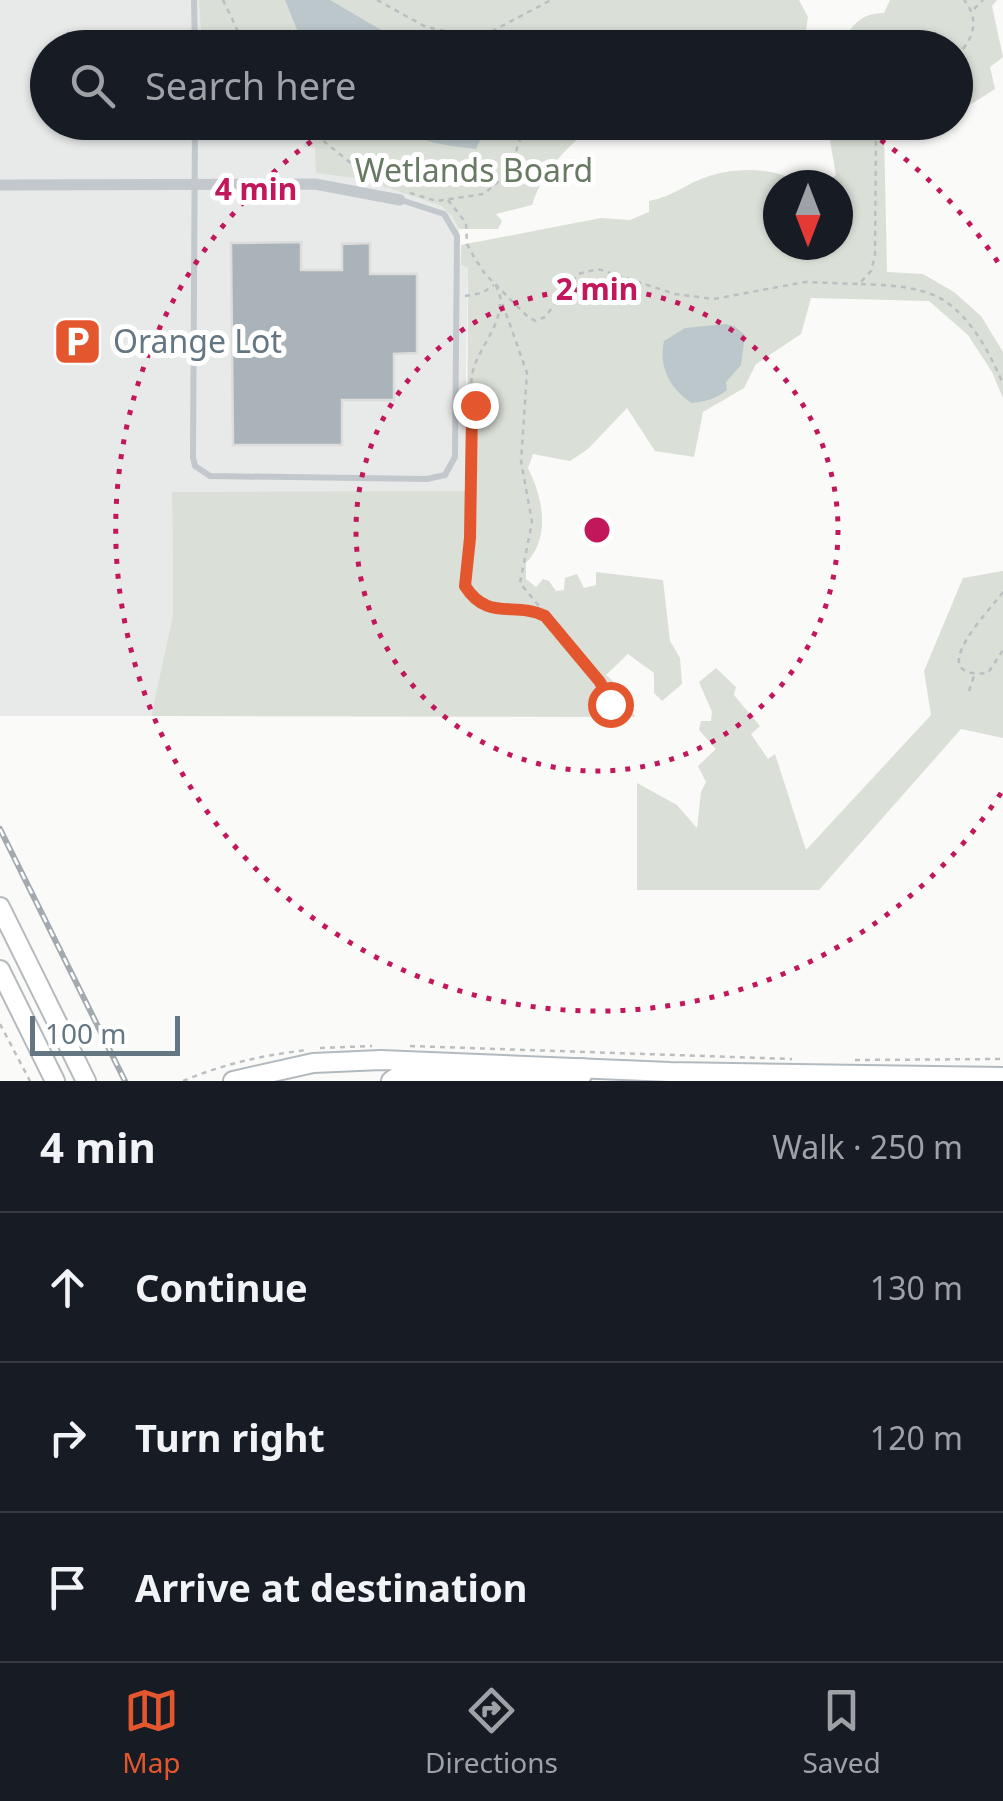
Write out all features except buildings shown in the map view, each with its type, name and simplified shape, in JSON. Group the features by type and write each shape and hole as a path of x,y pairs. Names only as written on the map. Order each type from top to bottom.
{"main road":[{"path":"0,907 86,1081"},
{"path":"0,970 55,1081"},
{"path":"234,1081 289,1066 358,1060 784,1079"},
{"path":"391,1081 397,1077 571,1080 582,1075 582,1068"},
{"path":"612,1081 1003,1077"}],"street":[{"path":"0,185 315,184 400,200"}],"lane":[{"path":"194,0 195,30"},
{"path":"195,140 194,457 200,471 223,478 427,479 445,475 450,468 457,430 457,236 444,214 400,200"}],"path":[{"path":"223,0 238,30"},
{"path":"377,0 426,27 443,30"},
{"path":"495,30 552,0"},
{"path":"964,0 973,10 973,30"},
{"path":"973,10 983,0"},
{"path":"322,140 380,180 438,201 484,194 501,180 520,140"},
{"path":"859,284 871,270 875,256 876,140"},
{"path":"448,200 466,223 474,257 495,284 536,321 544,317 578,274 598,269 675,294 714,299 805,282 890,286 938,298 970,324 1003,384"},
{"path":"464,296 482,293 495,284"},
{"path":"495,284 527,374 521,461 532,522 520,583 600,682"},
{"path":"500,299 500,313 474,364 472,394 476,400 472,408 470,538 465,586 483,606 534,610 545,616"},
{"path":"1003,592 960,648 958,659 962,668 974,674 988,673 1003,650"},
{"path":"969,692 974,674"},
{"path":"0,1024 30,1081"}],"shaded area":[{"path":"0,0 221,0 235,30 30,30 30,140 315,140 320,173 362,179 441,206 459,229 461,265 468,266 464,492 172,493 173,615 151,716 0,716"},
{"path":"285,0 330,0 381,30 297,30"},
{"path":"426,140 480,140 476,149"},
{"path":"725,324 745,335 741,365 726,382 727,390 692,403 668,377 663,360 664,341 685,328"}],"green space":[{"path":"199,0 799,0 808,17 806,30 201,30"},
{"path":"890,0 997,0 992,6 1003,57 990,67 995,89 973,103 973,30 851,30 868,15 884,13"},
{"name":"Wetlands Board","path":"306,140 578,140 550,169 532,205 496,214 502,221 498,229 459,229 441,206 362,179 316,173 315,147 303,144"},
{"path":"830,140 884,140 887,272 923,274 954,292 981,316 1003,352 1003,398 992,372 968,335 929,301 811,298 801,334 756,364 744,388 703,412 694,457 655,451 627,408 588,449 570,461 533,454 528,468 541,504 542,529 526,563 526,579 536,587 543,579 549,581 556,591 564,590 565,578 577,574 584,588 596,585 596,572 663,580 670,641 680,658 682,684 662,701 654,693 654,673 628,654 606,675 625,692 635,717 151,716 173,615 172,492 467,491 468,267 461,265 461,245 601,218 630,220 649,212 649,201 709,176 763,171 763,260 853,260 853,170 835,170"},
{"path":"1003,571 1003,738 961,729 819,890 637,890 637,783 677,805 697,828 706,782 698,766 716,749 699,730 701,721 711,721 712,712 699,682 716,668 736,687 734,695 760,726 751,734 768,759 775,754 806,850 931,715 924,671 963,578"}],"railway":[{"path":"0,829 125,1081"}],"place":[{"name":"Orange Lot","path":"78,342"}],"route":[{"path":"475,405 465,586 483,606 534,610 545,616 600,682 610,704"}]}
